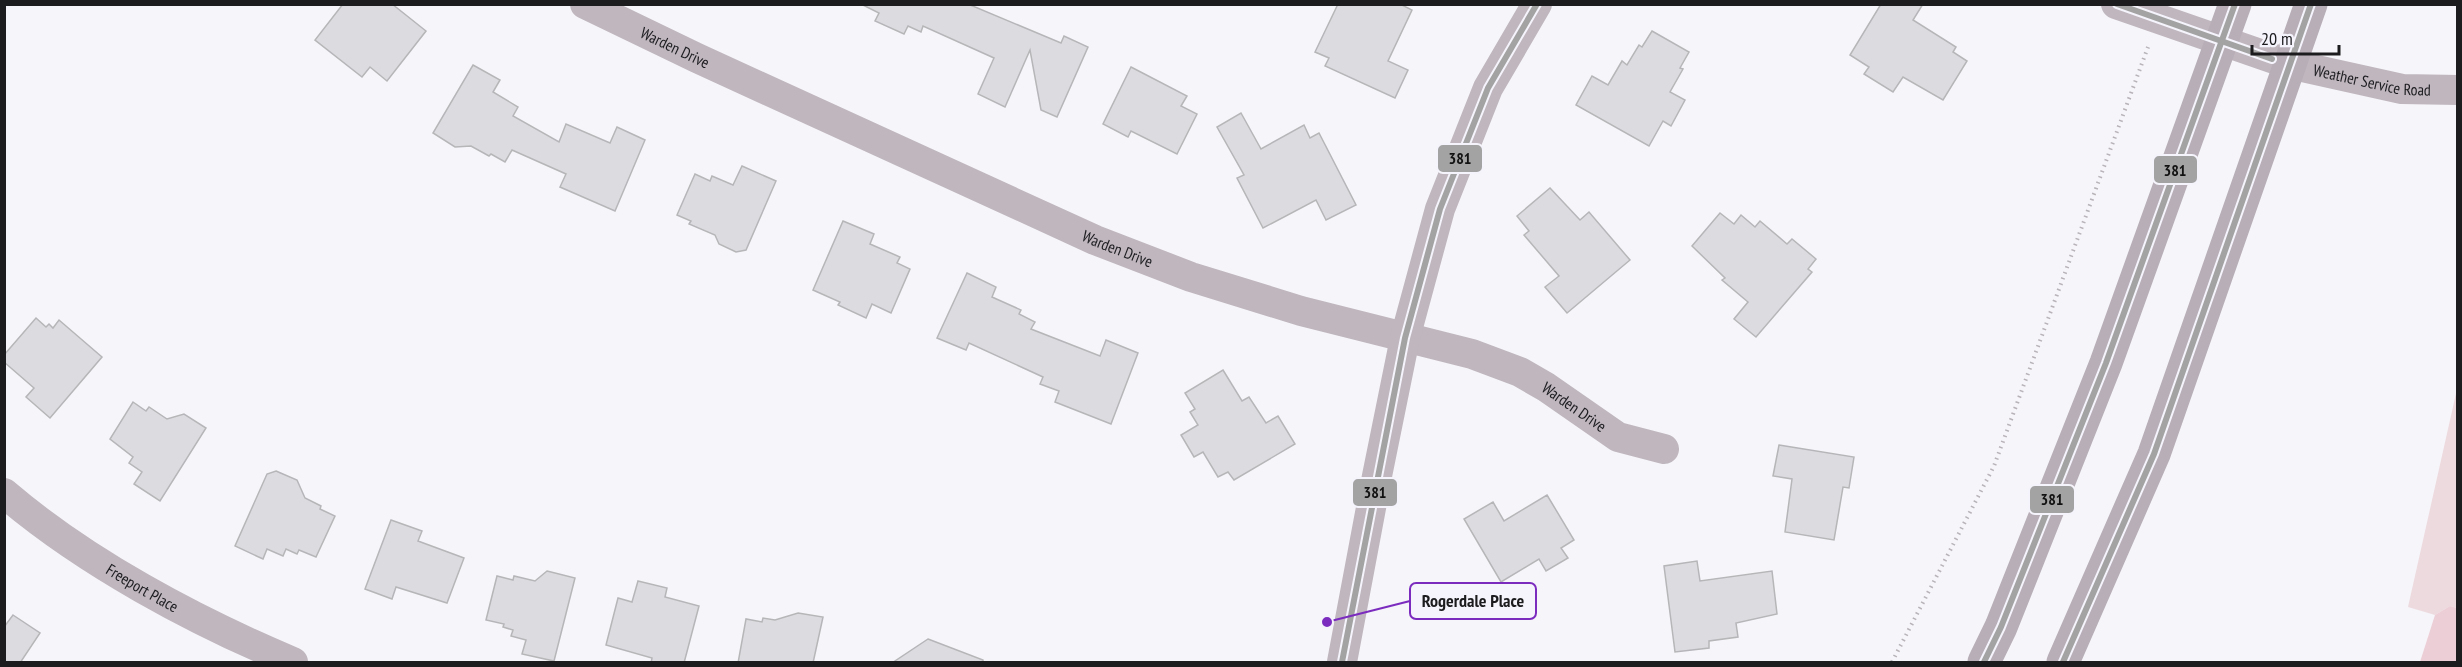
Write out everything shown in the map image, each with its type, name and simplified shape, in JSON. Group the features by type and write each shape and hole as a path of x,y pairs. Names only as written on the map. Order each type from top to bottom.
{"main road":[{"path":"1984,663 2001,627 2106,363 2235,4"},
{"path":"2063,663 2154,454 2311,4"}],"street":[{"name":"Warden Drive","path":"585,4 707,63 1095,240 1191,277 1301,311 1472,354 1520,372 1618,436 1664,449"},
{"path":"1342,663 1405,338 1440,209 1488,88 1537,4"},
{"name":"Weather Service Road","path":"2116,4 2222,43 2289,64 2402,89 2457,90"},
{"name":"Freeport Place","path":"4,494 71,544 160,598 293,663"}],"path":[{"path":"1892,663 1994,466 2157,20"}],"shaded area":[{"path":"2457,389 2457,608 2450,606 2435,615 2408,607"},
{"path":"2450,606 2457,608 2457,662 2420,662 2435,615"}],"building":[{"path":"343,4 392,4 426,31 387,81 370,67 362,77 315,40"},
{"path":"861,4 968,4 1061,43 1064,36 1088,47 1057,117 1041,110 1030,50 1005,107 978,94 994,58 923,26 921,32 908,26 904,34 875,21 879,13"},
{"path":"1338,4 1400,4 1412,10 1388,61 1408,70 1395,98 1325,66 1329,58 1315,52"},
{"path":"1881,4 1923,4 1913,20 1956,47 1953,52 1967,61 1943,100 1903,77 1893,92 1864,74 1869,67 1850,55"},
{"path":"1652,31 1689,52 1680,68 1683,69 1670,92 1685,100 1671,126 1663,121 1649,146 1576,105 1592,76 1608,85 1622,61 1627,65 1639,45 1642,47"},
{"path":"473,65 500,80 493,92 518,107 513,116 559,142 566,124 610,143 617,127 645,140 615,211 560,187 566,174 512,150 505,162 471,146 455,147 433,133"},
{"path":"1131,67 1187,96 1181,106 1197,114 1177,154 1131,131 1128,137 1103,124"},
{"path":"1241,113 1261,149 1304,125 1310,138 1319,133 1356,205 1326,220 1316,200 1263,228 1237,178 1244,175 1217,127"},
{"path":"742,166 776,181 746,250 736,252 719,244 715,235 689,224 691,221 677,215 695,174 710,181 712,176 733,185"},
{"path":"1550,188 1580,220 1589,212 1630,260 1567,313 1545,287 1559,276 1524,235 1529,231 1517,216"},
{"path":"1720,213 1734,224 1741,215 1755,227 1760,221 1787,244 1792,239 1816,259 1808,269 1812,272 1756,337 1734,319 1748,302 1722,280 1725,278 1692,246"},
{"path":"843,221 874,234 870,244 900,257 897,263 910,269 891,313 872,304 866,318 838,305 840,302 813,290"},
{"path":"967,273 996,287 992,297 1021,310 1019,314 1035,322 1031,329 1100,356 1106,340 1138,353 1111,424 1055,402 1059,391 1040,384 1043,377 969,343 966,350 937,338"},
{"path":"36,318 46,327 49,324 53,328 59,320 102,357 50,418 26,397 34,388 4,362 4,355"},
{"path":"1223,370 1242,401 1249,397 1266,423 1278,416 1295,444 1234,480 1228,472 1218,477 1203,452 1194,457 1181,435 1198,425 1190,412 1195,409 1185,393"},
{"path":"133,402 146,411 149,407 167,419 184,414 206,428 160,501 134,484 142,472 129,463 133,457 110,439"},
{"path":"1779,445 1854,457 1849,488 1843,487 1834,540 1785,532 1792,479 1773,476"},
{"path":"276,471 297,480 305,498 335,516 316,557 299,550 297,554 286,549 283,556 267,549 263,559 235,546 267,474"},
{"path":"1547,495 1574,540 1561,548 1568,558 1546,571 1539,559 1501,582 1464,519 1493,502 1504,521"},
{"path":"391,520 422,531 418,541 464,558 447,603 396,587 392,599 365,589"},
{"path":"1697,561 1700,581 1772,571 1777,614 1736,623 1738,637 1709,641 1709,648 1675,652 1664,566"},
{"path":"547,571 575,578 554,661 522,654 526,640 511,636 513,630 503,627 504,624 486,620 497,576 513,580 514,576 535,581"},
{"path":"638,581 667,588 665,597 699,606 684,663 651,663 652,658 606,645 618,598 632,602"},
{"path":"798,613 823,617 813,663 738,663 746,619 762,622 763,618 775,620"},
{"path":"13,615 40,633 20,663 4,663 4,627"},
{"path":"928,639 983,660 983,663 892,663"}],"transit line":[{"name":"381","path":"1342,662 1405,338 1440,209 1488,88 1537,4"},
{"name":"381","path":"2117,4 2272,59"},
{"name":"381","path":"1984,662 2001,627 2106,363 2235,4"},
{"name":"381","path":"2063,662 2154,454 2311,4"}],"place":[{"name":"Rogerdale Place","path":"1327,622"}]}
